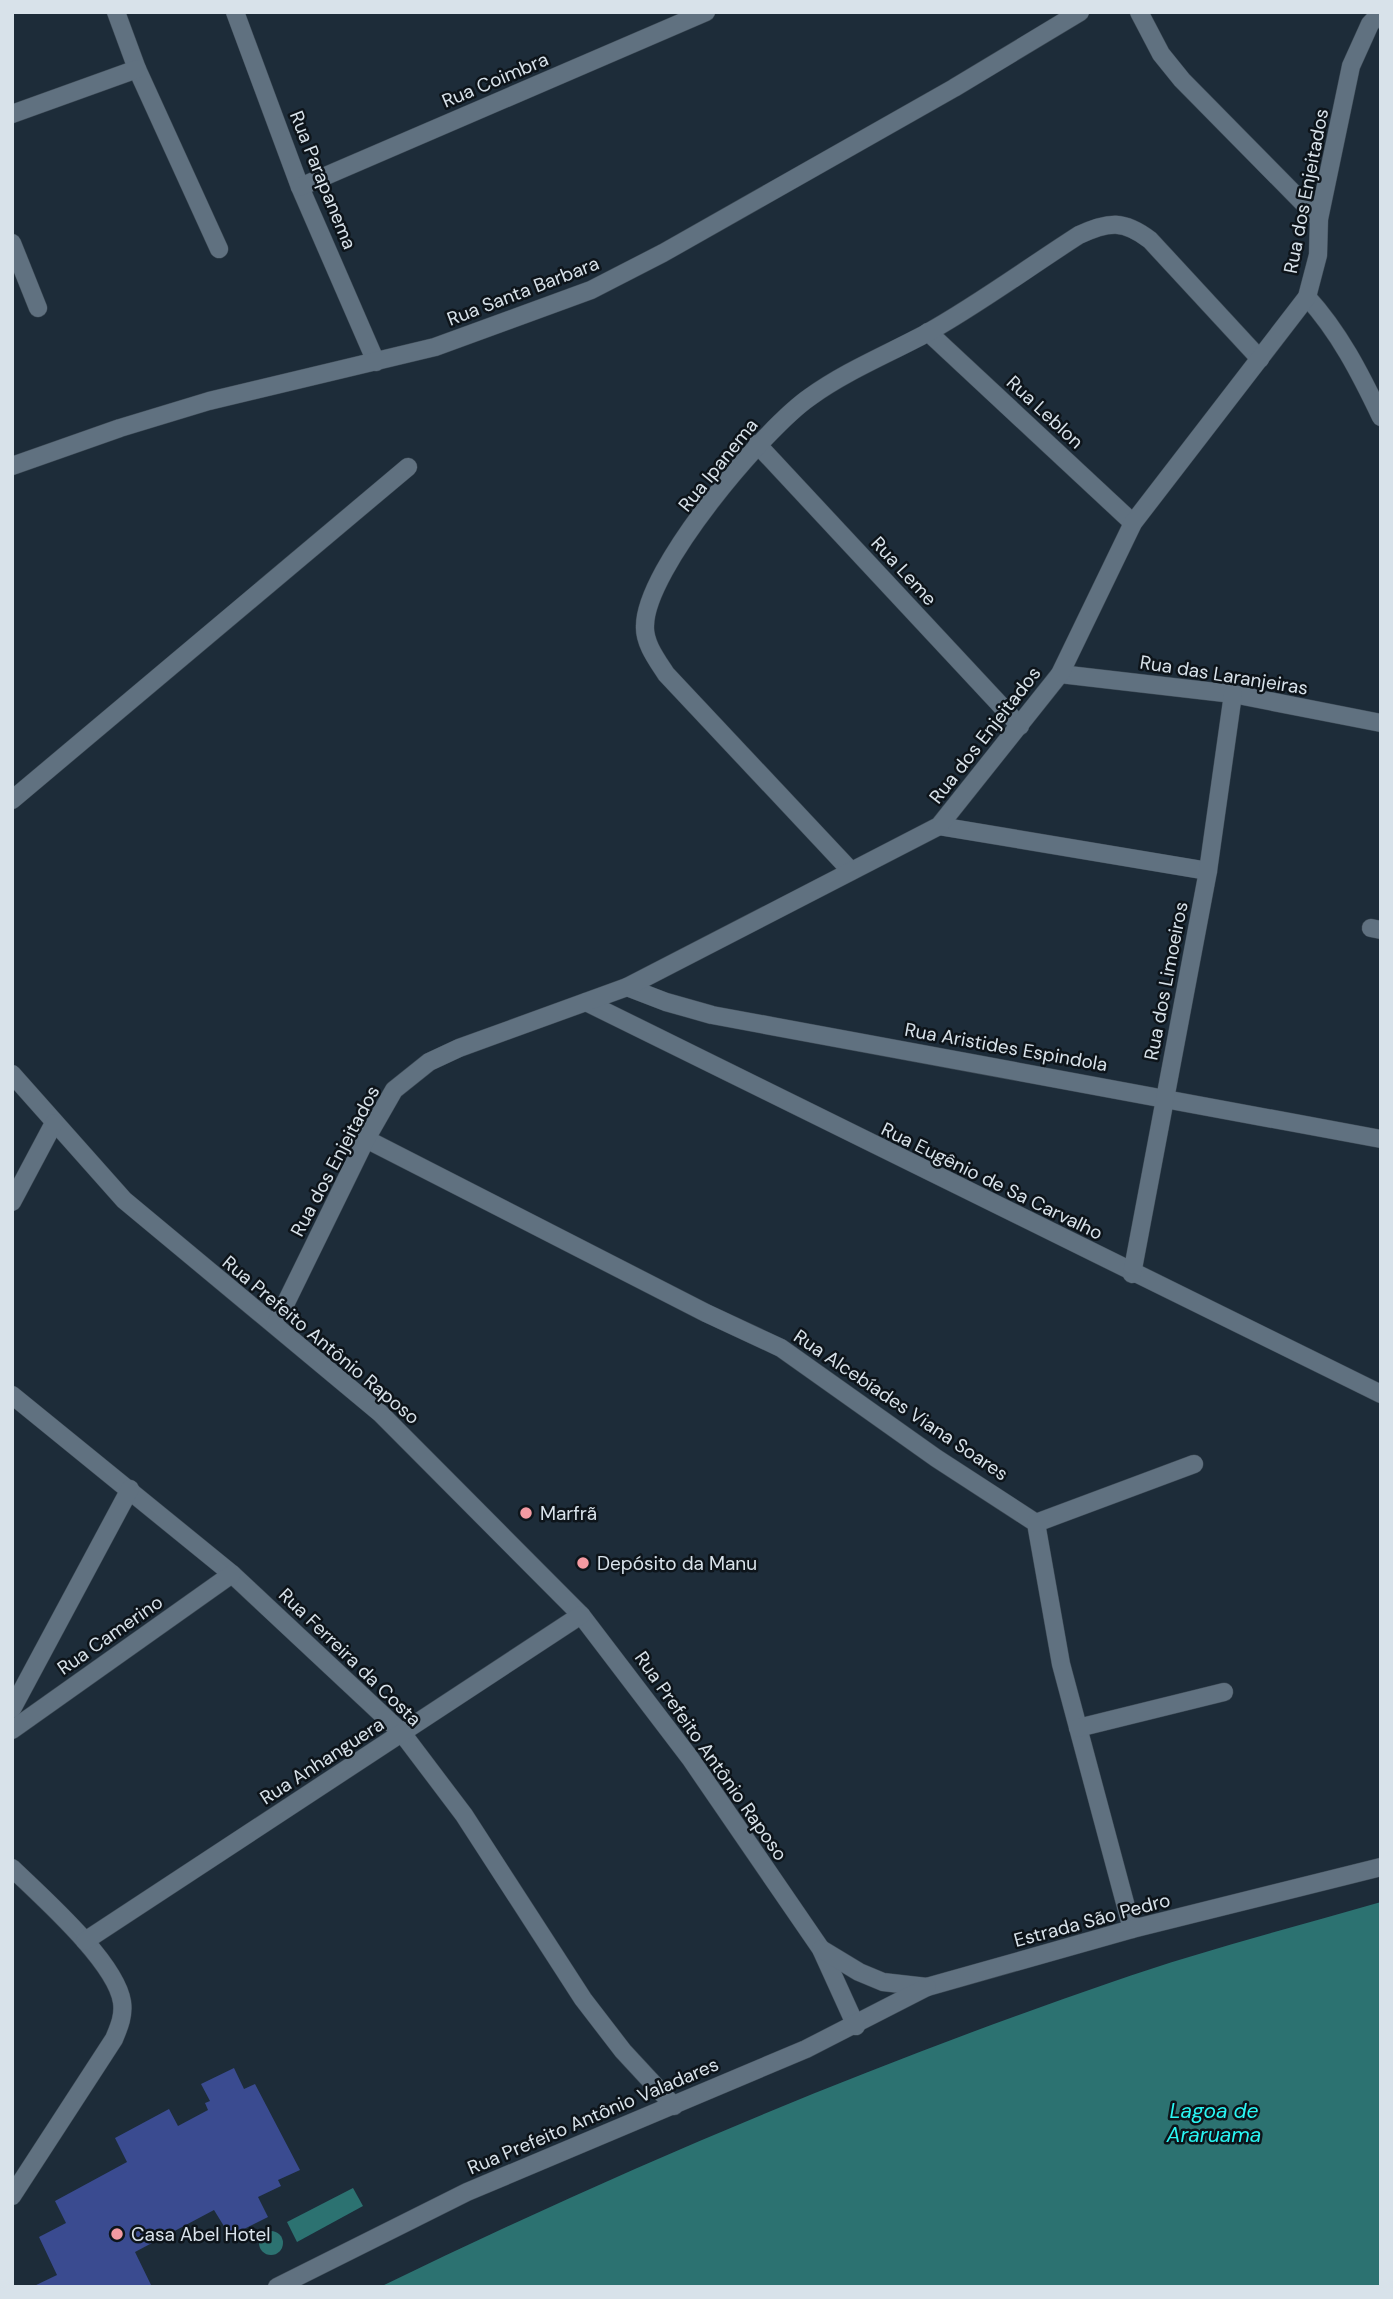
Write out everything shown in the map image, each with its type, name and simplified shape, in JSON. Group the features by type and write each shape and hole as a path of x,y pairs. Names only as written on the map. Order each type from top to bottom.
{"street":[{"path":"116,12 137,69 219,249"},
{"name":"Rua Parapanema","path":"235,12 300,187 376,362"},
{"name":"Rua Coimbra","path":"300,187 706,12"},
{"name":"Rua Santa Barbara","path":"12,466 209,401 376,362 502,325 591,290 663,253 943,94 1080,12"},
{"path":"1139,12 1161,54 1182,80 1319,219"},
{"name":"Rua dos Enjeitados","path":"275,1325 366,1139 394,1090 429,1062 459,1048 627,987 939,826 1060,674 1133,523 1307,297 1318,255 1319,219 1351,66 1370,24 1381,12"},
{"path":"12,114 137,69"},
{"name":"Rua Ipanema","path":"851,871 666,674 650,649 644,627 655,589 676,550 757,444 809,397 859,367 928,332 1097,226 1115,224 1132,227 1150,240 1260,359"},
{"path":"12,243 38,307"},
{"path":"1307,297 1330,322 1345,345 1381,417"},
{"name":"Rua Leblon","path":"928,332 1133,523"},
{"name":"Rua Leme","path":"757,444 1020,726"},
{"path":"12,800 408,467"},
{"name":"Rua das Laranjeiras","path":"1060,674 1233,694 1381,723"},
{"name":"Rua dos Limoeiros","path":"1132,1274 1208,871 1233,694"},
{"path":"939,826 1208,871"},
{"name":"Rua Aristides Espindola","path":"627,987 712,1015 1165,1096 1381,1139"},
{"name":"Rua Eugênio de Sa Carvalho","path":"586,1002 1132,1274 1381,1394"},
{"name":"Rua Prefeito Antônio Raposo","path":"12,1074 133,1208 380,1413 581,1615 690,1758 821,1949 856,2026"},
{"path":"12,1202 54,1123"},
{"name":"Rua Alcebíades Viana Soares","path":"366,1139 706,1313 781,1348 936,1458 1036,1523"},
{"name":"Rua Ferreira da Costa","path":"12,1395 232,1574 402,1733 464,1815 583,1999 623,2051 674,2106"},
{"path":"1132,1929 1061,1664 1036,1523 1194,1464"},
{"name":"Rua Camerino","path":"12,1709 130,1489"},
{"name":"Rua Camerino","path":"12,1730 232,1574"},
{"name":"Rua Anhanguera","path":"85,1941 581,1615"},
{"path":"1078,1728 1224,1692"},
{"name":"Estrada São Pedro","path":"821,1949 859,1972 883,1982 927,1987 1132,1929 1381,1867"},
{"path":"12,1868 85,1941 122,2000 122,2019 114,2039 12,2196"},
{"name":"Rua Prefeito Antônio Valadares","path":"276,2287 467,2192 674,2106 856,2026 927,1987"}],"water":[{"name":"Lagoa de Araruama","path":"1381,1902 1381,2287 380,2287 650,2162 926,2050 1145,1971"},
{"path":"353,2188 363,2206 297,2242 287,2222"},
{"path":"271,2231 280,2234 283,2243 280,2252 271,2255 262,2252 259,2243 262,2234"}],"building":[{"path":"234,2068 244,2089 255,2084 300,2170 278,2180 281,2186 258,2197 268,2217 230,2236 214,2210 135,2252 152,2287 32,2287 57,2275 39,2237 66,2223 55,2201 127,2162 115,2138 169,2109 178,2126 208,2110 205,2103 210,2101 201,2084"}],"place":[{"name":"Marfrã","path":"526,1513"},
{"name":"Depósito da Manu","path":"583,1563"},
{"name":"Casa Abel Hotel","path":"117,2234"}]}
